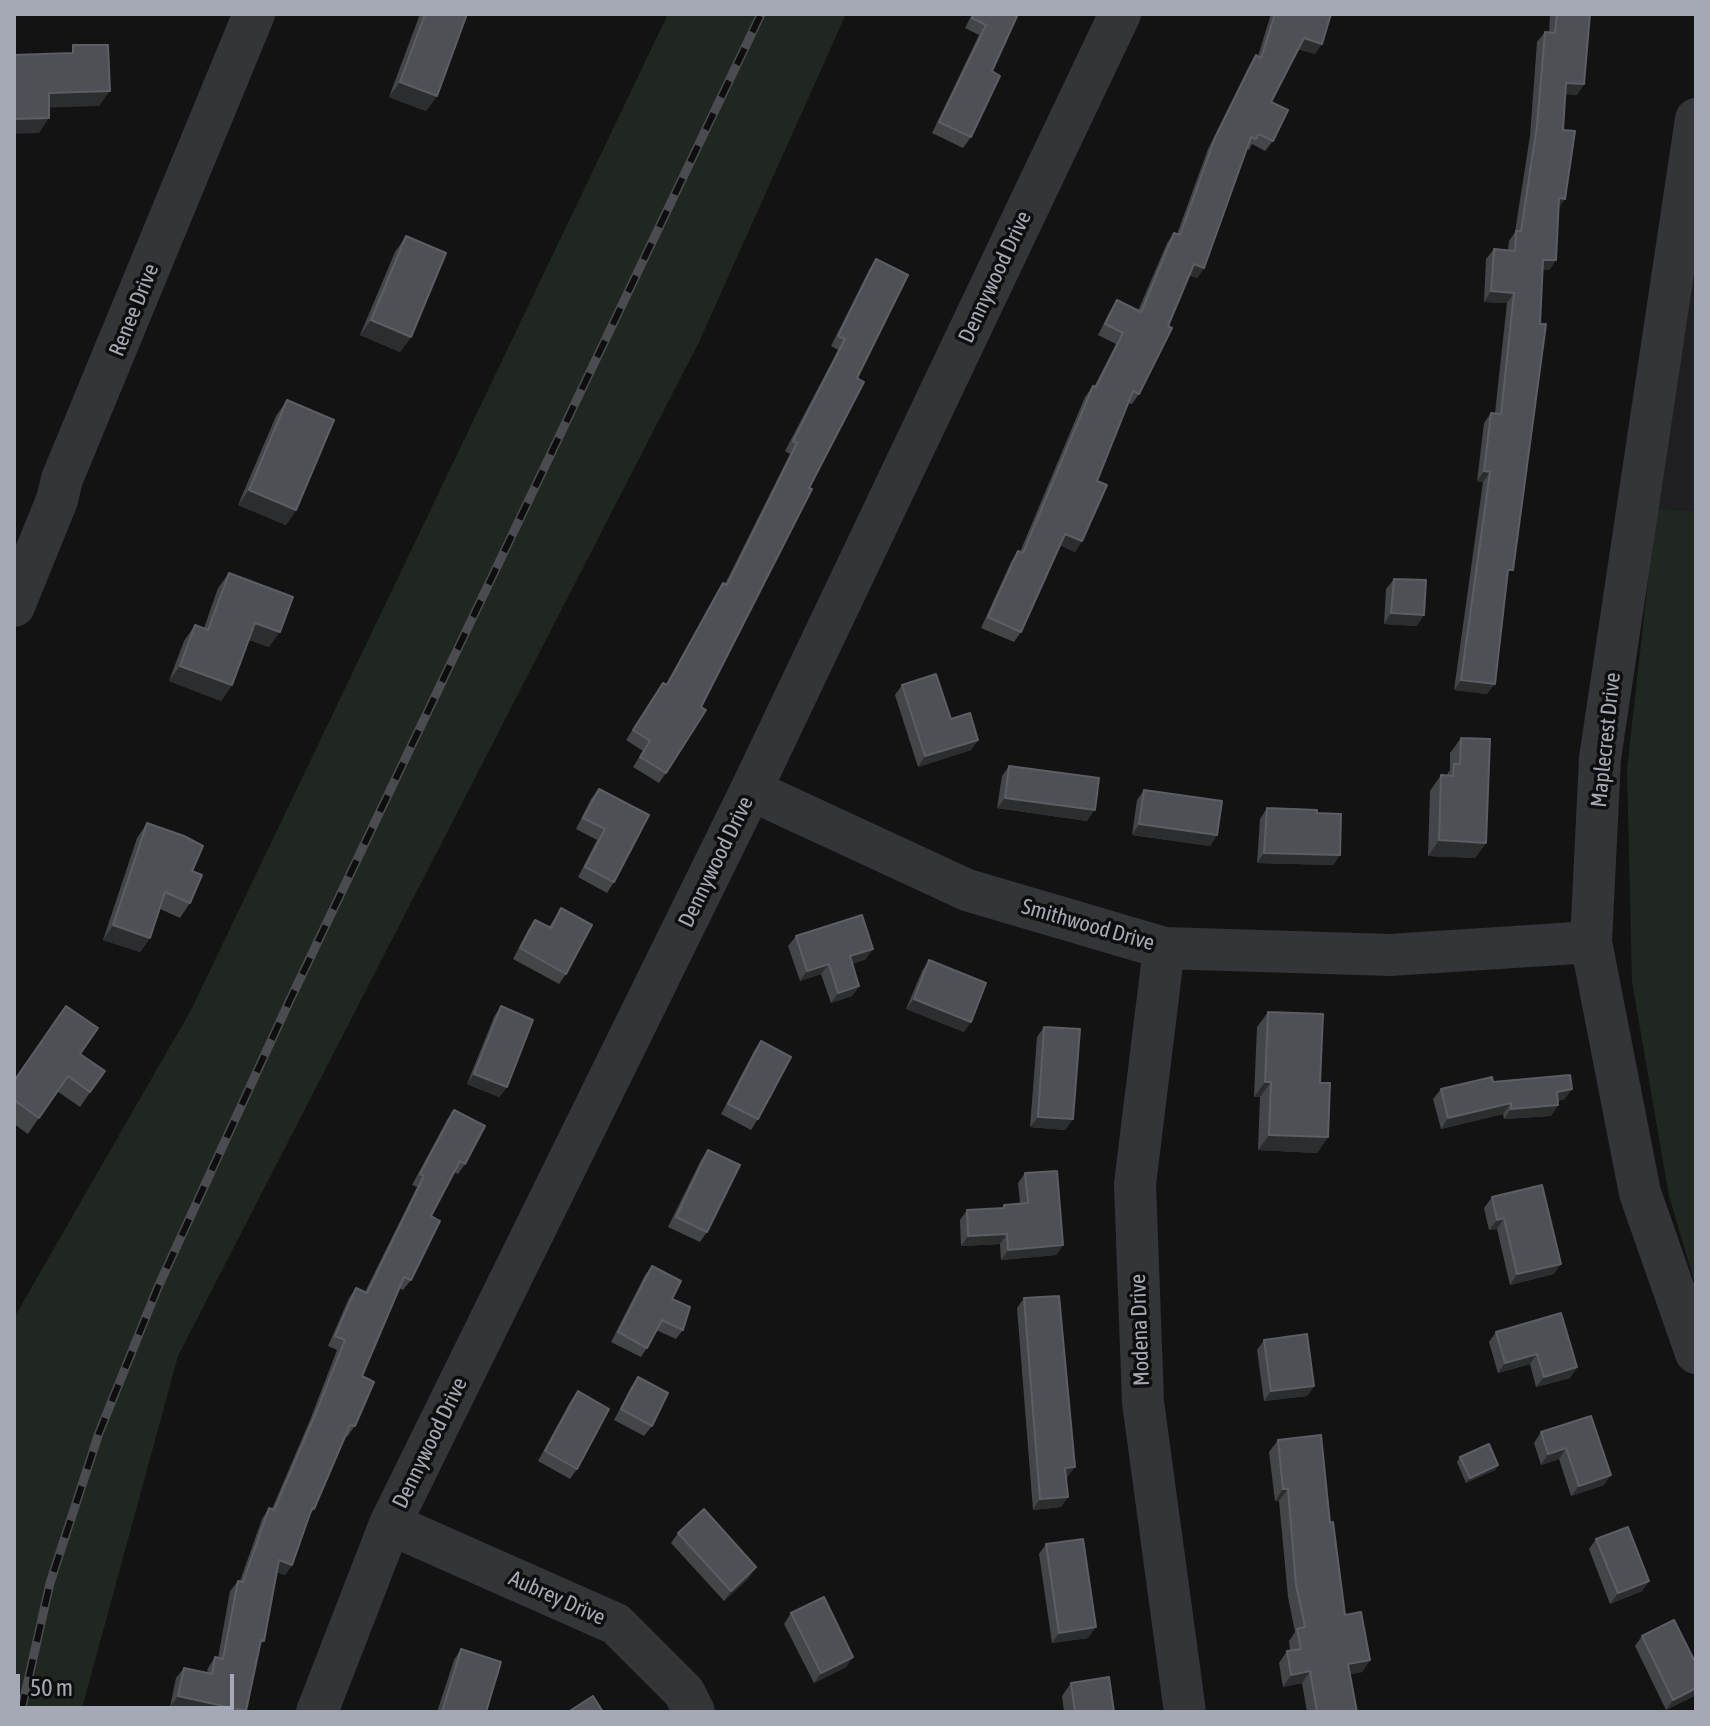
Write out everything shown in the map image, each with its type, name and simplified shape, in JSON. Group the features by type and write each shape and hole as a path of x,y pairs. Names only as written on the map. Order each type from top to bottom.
{"street":[{"name":"Renee Drive","path":"14,606 57,500 62,479 254,14"},
{"name":"Dennywood Drive","path":"317,1712 390,1524 751,790 1120,14"},
{"name":"Maplecrest Drive","path":"1696,119 1600,758 1591,942 1640,1193 1696,1353"},
{"name":"Smithwood Drive","path":"751,790 967,890 1164,948 1390,955 1591,942"},
{"name":"Modena Drive","path":"1164,948 1135,1184 1143,1402 1185,1712"},
{"name":"Aubrey Drive","path":"390,1524 616,1624 684,1692 694,1712"}],"shaded area":[{"path":"668,14 846,14 699,342 178,1356 81,1712 14,1712 14,1318 191,1010"},
{"path":"1696,119 1696,511 1637,509"},
{"path":"1656,509 1696,511 1696,1287 1669,1196 1632,982 1627,769"}],"building":[{"path":"425,14 467,14 437,96 400,82"},
{"path":"974,14 1018,14 992,71 1000,76 971,137 939,122 986,25 972,18"},
{"path":"1275,14 1331,14 1322,44 1304,38 1271,102 1288,110 1273,141 1259,134 1256,139 1251,137 1204,268 1194,264 1168,326 1172,328 1139,394 1133,391 1097,481 1107,485 1082,541 1065,534 1021,632 988,617 1018,551 1023,553 1093,386 1096,387 1123,333 1105,324 1117,300 1141,312 1174,233 1180,235 1215,138 1256,55 1261,58"},
{"path":"1557,14 1590,14 1584,84 1566,83 1563,130 1575,131 1565,199 1559,198 1556,260 1543,260 1540,324 1546,324 1513,570 1508,570 1495,684 1461,680 1490,472 1484,471 1491,413 1501,414 1514,293 1491,291 1494,249 1515,251 1516,231 1521,231 1537,126 1545,32 1555,33"},
{"path":"73,45 108,45 110,91 49,93 49,118 14,119 14,55 73,53"},
{"path":"406,236 446,253 411,337 371,320"},
{"path":"876,259 908,275 857,378 864,382 701,707 706,710 666,773 640,757 650,741 633,730 663,683 667,685 723,583 727,585 797,443 793,441 845,339 838,336"},
{"path":"287,400 334,420 296,510 249,490"},
{"path":"229,573 293,597 280,632 255,623 232,685 180,666 195,625 208,630"},
{"path":"1394,579 1426,580 1424,615 1391,613"},
{"path":"936,674 951,719 970,713 978,740 925,756 902,685"},
{"path":"1461,738 1490,739 1486,843 1439,840 1441,775 1453,776 1454,764 1460,764"},
{"path":"1009,766 1099,778 1095,810 1005,798"},
{"path":"599,789 649,815 614,882 585,867 605,829 583,818"},
{"path":"1144,790 1222,801 1217,835 1139,824"},
{"path":"1267,808 1341,814 1340,855 1264,853"},
{"path":"147,823 203,846 192,871 202,875 190,903 165,892 150,938 113,925"},
{"path":"561,908 592,925 566,974 520,948 535,920 551,928"},
{"path":"862,915 873,949 850,956 859,986 838,993 829,964 807,971 796,936"},
{"path":"929,960 986,983 971,1022 914,999"},
{"path":"66,1006 98,1028 80,1054 105,1071 90,1092 68,1076 39,1118 14,1100 14,1081"},
{"path":"501,1006 533,1020 507,1087 474,1074"},
{"path":"1268,1012 1323,1014 1320,1083 1330,1083 1328,1137 1269,1135 1271,1082 1265,1082"},
{"path":"1044,1027 1080,1029 1073,1119 1038,1117"},
{"path":"761,1041 791,1057 758,1119 728,1104"},
{"path":"1570,1075 1572,1089 1557,1092 1558,1105 1511,1109 1511,1103 1448,1118 1441,1089 1492,1077 1493,1082"},
{"path":"454,1110 485,1126 465,1164 460,1161 431,1216 440,1221 411,1280 404,1277 362,1376 374,1382 355,1426 350,1425 312,1508 292,1565 279,1560 264,1641 261,1640 246,1711 178,1696 184,1668 212,1674 215,1657 223,1659 238,1581 243,1582 269,1508 274,1510 345,1340 335,1336 356,1288 367,1293 424,1176 420,1174"},
{"path":"708,1150 740,1165 707,1232 676,1217"},
{"path":"1057,1171 1063,1245 1008,1250 1007,1234 968,1236 967,1210 1028,1203 1025,1173"},
{"path":"1542,1185 1561,1264 1517,1274 1504,1218 1497,1220 1492,1197"},
{"path":"652,1266 681,1281 672,1299 690,1307 683,1330 662,1320 647,1348 618,1332"},
{"path":"1059,1296 1075,1467 1065,1468 1068,1497 1040,1499 1024,1298"},
{"path":"1561,1313 1577,1367 1544,1377 1537,1354 1505,1363 1496,1332"},
{"path":"1307,1334 1314,1386 1271,1391 1264,1340"},
{"path":"638,1377 668,1393 652,1426 621,1409"},
{"path":"578,1391 609,1409 577,1469 545,1451"},
{"path":"1591,1416 1611,1475 1579,1486 1566,1448 1548,1454 1541,1432"},
{"path":"1321,1435 1330,1523 1333,1522 1345,1615 1361,1612 1370,1660 1348,1664 1357,1712 1317,1712 1310,1671 1291,1675 1287,1651 1301,1649 1297,1629 1305,1627 1296,1585 1288,1489 1283,1489 1278,1440"},
{"path":"1489,1444 1498,1465 1470,1478 1460,1457"},
{"path":"704,1509 756,1567 731,1591 678,1533"},
{"path":"1628,1527 1649,1581 1618,1593 1596,1539"},
{"path":"1083,1539 1096,1627 1059,1633 1046,1544"},
{"path":"824,1597 853,1657 821,1673 791,1613"},
{"path":"1674,1620 1696,1664 1696,1688 1673,1700 1642,1636"},
{"path":"461,1649 501,1662 486,1712 442,1712"},
{"path":"1109,1677 1114,1712 1075,1712 1071,1683"},
{"path":"593,1696 603,1712 568,1712"}],"railway":[{"path":"21,1712 50,1583 99,1433 158,1287 289,1002 761,14"}]}
